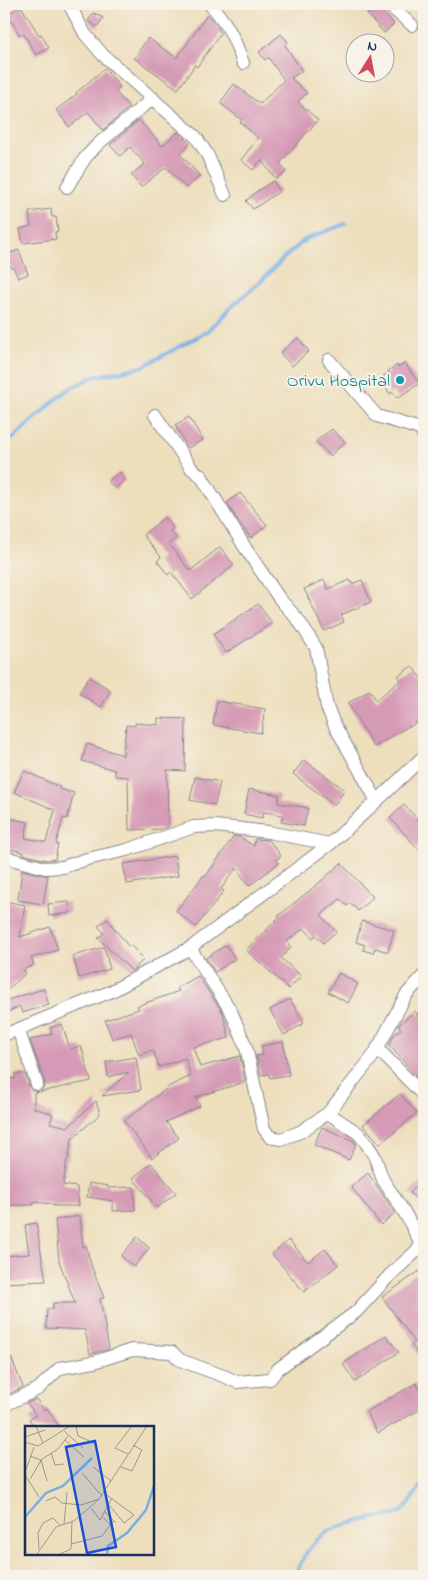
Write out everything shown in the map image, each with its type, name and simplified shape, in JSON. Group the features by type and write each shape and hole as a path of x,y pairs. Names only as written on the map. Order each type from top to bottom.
{"street":[{"path":"69,4 85,34 103,55 196,137 207,154 225,195"},
{"path":"209,4 218,12 235,40 243,63"},
{"path":"387,4 412,25"},
{"path":"67,187 85,158 98,144 152,98"},
{"path":"329,360 377,416 420,429 424,436"},
{"path":"155,415 192,469 201,476 246,549 279,598 299,621 316,648 322,686 334,726 377,802"},
{"path":"4,1035 112,991 190,948 330,844 422,761"},
{"path":"4,857 45,868 63,867 87,859 127,850 194,827 208,826 268,832 330,844"},
{"path":"190,948 231,1011 246,1047 264,1129 270,1137 282,1139 300,1132 328,1113 377,1048 406,995 424,975"},
{"path":"18,1029 37,1084"},
{"path":"377,1048 424,1096"},
{"path":"4,1404 38,1389 60,1368 94,1362 132,1350 172,1352 180,1360 226,1376 236,1382 270,1379 278,1369 356,1312 389,1276 423,1247 406,1215 383,1180 374,1155 366,1143 358,1133 328,1113"}],"building":[{"path":"21,6 49,48 36,55 24,34 20,36 7,14"},
{"path":"377,6 394,24 383,32 367,14"},
{"path":"94,13 103,18 97,27 88,21"},
{"path":"207,15 221,33 197,67 195,65 178,89 134,58 148,38 177,58"},
{"path":"281,34 288,42 285,45 302,71 291,78 307,93 298,102 318,120 280,163 286,172 276,179 261,160 253,170 241,160 258,138 240,122 242,120 220,103 234,84 260,104 284,80 268,57 265,60 259,52"},
{"path":"105,68 120,87 115,91 129,107 103,130 88,112 69,127 56,110 77,94"},
{"path":"139,120 162,146 178,132 190,144 180,154 200,176 186,188 166,167 141,187 131,175 145,164 130,147 120,156 110,145"},
{"path":"273,181 280,191 253,209 246,201"},
{"path":"51,209 52,217 56,217 58,231 55,232 56,239 23,243 20,229 31,226 29,212"},
{"path":"19,250 28,274 18,278 5,255"},
{"path":"298,338 309,351 292,366 280,353"},
{"name":"Orivu Hospital","path":"405,363 419,384 397,398 393,392 390,394 384,385 387,383 383,376 397,365 398,367"},
{"path":"189,417 203,440 188,448 175,425"},
{"path":"332,429 345,442 330,456 316,441"},
{"path":"120,472 125,480 115,489 108,481"},
{"path":"240,493 267,525 251,538 227,503"},
{"path":"165,517 173,528 170,531 176,538 169,544 190,571 220,547 234,565 192,599 171,572 168,575 157,561 161,557 143,535"},
{"path":"324,580 328,589 350,580 352,584 362,580 371,602 341,615 344,622 324,631 304,589"},
{"path":"258,604 272,623 226,653 213,634"},
{"path":"412,666 424,682 424,716 410,727 374,747 348,703 370,690 376,700 401,680 398,676"},
{"path":"89,677 111,690 101,707 79,693"},
{"path":"217,701 265,709 261,733 213,725"},
{"path":"158,718 186,719 185,771 167,770 168,827 162,829 129,830 128,777 115,776 115,770 82,761 87,744 123,755 126,725 135,726 135,723 158,725"},
{"path":"304,760 345,790 334,805 293,774"},
{"path":"24,771 60,787 59,789 74,793 67,819 63,818 56,844 58,844 55,859 46,860 23,854 24,852 4,848 4,817 28,822 25,838 46,842 55,810 14,792"},
{"path":"195,777 220,782 215,805 190,800"},
{"path":"249,789 279,795 278,803 308,808 304,826 281,822 283,815 264,812 262,818 244,814"},
{"path":"404,805 424,826 424,855 390,818"},
{"path":"234,836 240,837 254,846 255,839 269,840 281,856 276,860 279,863 249,886 236,868 221,889 224,891 196,927 176,911 204,875 206,876"},
{"path":"175,856 178,876 127,884 123,864"},
{"path":"341,863 373,897 358,911 350,903 347,906 340,899 321,915 336,932 323,943 316,935 313,938 304,928 286,942 291,947 281,958 301,976 289,989 246,950 278,916"},
{"path":"22,870 48,876 43,904 18,900"},
{"path":"4,901 25,905 20,937 50,927 58,950 31,958 34,965 23,970 26,973 4,993"},
{"path":"69,902 70,913 49,916 48,904"},
{"path":"107,919 129,947 130,945 144,959 132,971 98,938 104,933 98,926"},
{"path":"362,921 394,930 388,952 375,948 373,953 363,950 365,945 356,942"},
{"path":"226,945 235,959 215,972 206,958"},
{"path":"104,947 110,969 79,978 73,956"},
{"path":"339,973 358,984 348,1003 328,992"},
{"path":"198,976 223,1013 229,1038 193,1047 200,1067 240,1056 245,1082 196,1097 200,1106 166,1122 179,1138 152,1158 124,1121 170,1086 191,1076 185,1058 159,1067 153,1050 139,1055 131,1033 112,1039 105,1020 139,1009 137,1006 179,991 177,988"},
{"path":"44,989 49,1005 22,1013 20,1006 4,1014 4,1001"},
{"path":"290,999 304,1023 284,1035 270,1010"},
{"path":"424,1010 424,1043 419,1048 424,1055 424,1073 418,1078 389,1045 394,1035 401,1029 400,1024 415,1011 418,1015"},
{"path":"62,1024 70,1049 81,1046 91,1081 40,1092 45,1082 30,1040 52,1034 50,1028"},
{"path":"283,1042 289,1075 270,1078 269,1074 261,1075 256,1056 263,1055 261,1046"},
{"path":"136,1057 141,1090 102,1096 129,1072 108,1077 106,1062"},
{"path":"15,1074 25,1074 31,1090 39,1092 34,1093 34,1108 53,1114 50,1123 68,1127 96,1101 100,1114 72,1139 67,1159 63,1185 77,1187 79,1206 53,1206 53,1204 33,1202 34,1205 4,1205 4,1091 6,1091 6,1078 15,1079"},
{"path":"400,1094 417,1113 380,1144 363,1125"},
{"path":"322,1127 354,1141 356,1144 349,1160 314,1145"},
{"path":"151,1163 176,1193 157,1208 133,1178"},
{"path":"368,1173 395,1213 381,1225 351,1187"},
{"path":"424,1178 424,1206 410,1193"},
{"path":"89,1183 108,1186 108,1188 134,1187 135,1210 113,1211 113,1201 87,1197"},
{"path":"80,1216 83,1247 86,1246 92,1268 104,1298 100,1299 109,1349 90,1354 85,1330 46,1328 47,1309 53,1309 53,1303 75,1303 59,1261 55,1220"},
{"path":"36,1223 46,1281 4,1283 4,1256 29,1254 25,1225"},
{"path":"137,1237 149,1248 134,1267 121,1256"},
{"path":"289,1240 308,1262 325,1249 338,1265 304,1292 272,1254"},
{"path":"424,1268 424,1363 411,1345 415,1342 382,1297"},
{"path":"386,1335 399,1352 355,1382 343,1364"},
{"path":"11,1357 23,1387 7,1395 4,1388 4,1360"},
{"path":"416,1383 424,1397 424,1407 378,1433 366,1412"},
{"path":"36,1399 44,1410 47,1408 59,1426 34,1426 29,1419 36,1415 27,1403"}],"waterway":[{"path":"4,443 13,438 67,390 93,377 142,367 208,331 230,308 306,239 345,224"},
{"path":"295,1576 308,1550 325,1534 346,1525 397,1514 406,1508 424,1483"}],"place":[{"name":"Orivu Hospital","path":"400,380"}]}
